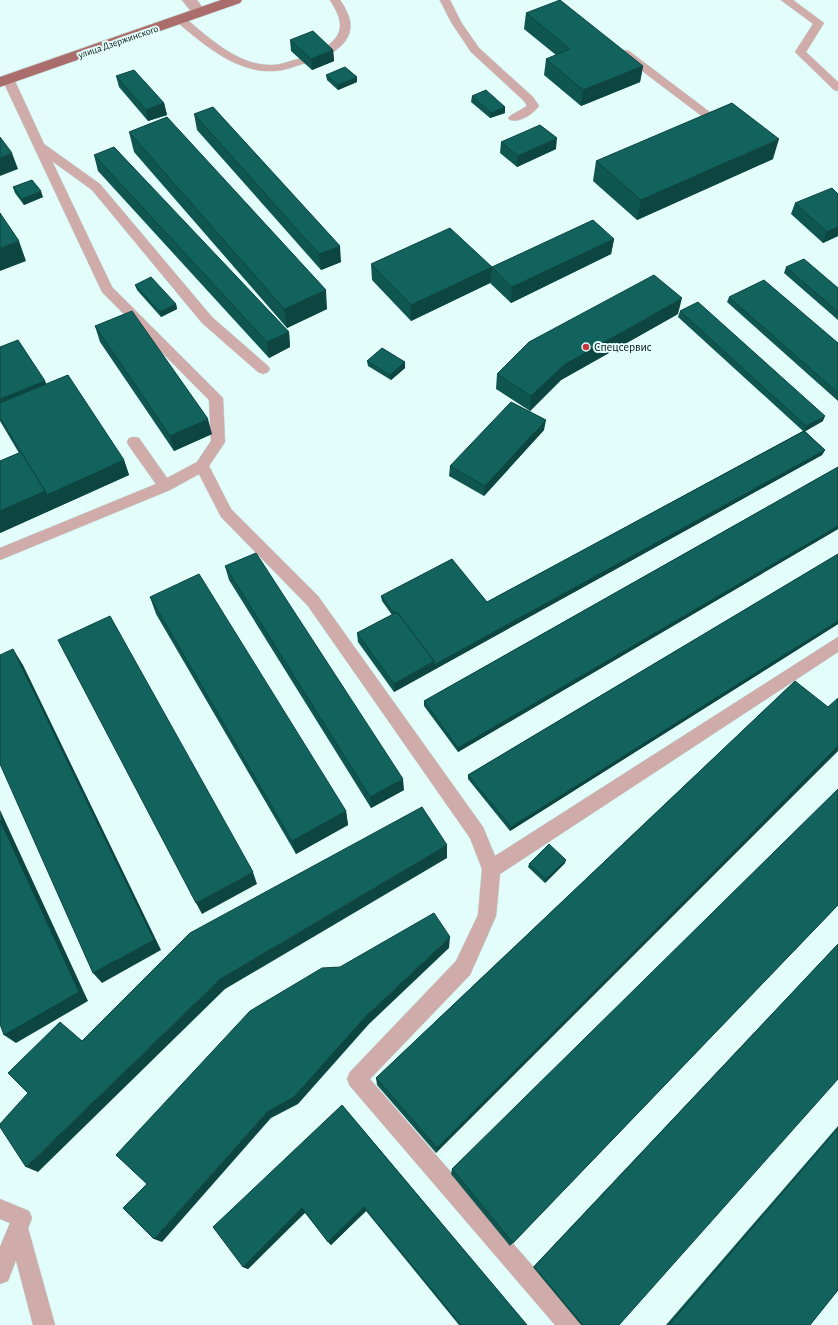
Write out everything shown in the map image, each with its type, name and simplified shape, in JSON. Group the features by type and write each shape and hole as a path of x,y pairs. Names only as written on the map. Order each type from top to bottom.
{"main road":[{"name":"улица Дзержинского","path":"4,81 235,0"}],"street":[{"path":"189,0 199,12"}],"lane":[{"path":"325,53 340,42 346,30 343,11 335,0"},
{"path":"445,0 456,22 475,50 529,99 532,106 530,110 514,118"},
{"path":"786,0 819,23 800,52 838,88"},
{"path":"180,19 219,50 245,63 269,68 302,61"},
{"path":"619,48 715,121"},
{"path":"0,554 164,486 202,466 218,442 216,398 107,289 39,145 4,81"},
{"path":"39,145 96,187 207,320 263,369"},
{"path":"134,442 164,486"},
{"path":"202,466 226,513 313,601 477,833 491,869 487,916 463,968 357,1079 569,1325"},
{"path":"491,869 838,644"},
{"path":"0,1209 22,1218 0,1273"},
{"path":"18,1228 44,1325"}],"building":[{"path":"560,0 643,66 583,90 546,59 570,49 526,13"},
{"path":"313,31 333,50 311,59 290,40"},
{"path":"345,67 357,77 338,85 326,75"},
{"path":"134,70 164,103 146,110 116,76"},
{"path":"486,90 505,107 491,113 472,96"},
{"path":"732,103 779,139 641,200 596,161"},
{"path":"213,107 340,246 319,254 194,114"},
{"path":"167,117 326,290 284,309 129,132"},
{"path":"540,125 557,138 518,156 501,142"},
{"path":"0,137 12,153 0,158"},
{"path":"114,147 289,332 267,342 94,155"},
{"path":"32,180 41,191 22,199 13,187"},
{"path":"832,188 838,194 838,227 827,232 795,203"},
{"path":"0,213 19,241 0,248"},
{"path":"593,220 614,239 512,287 492,267"},
{"path":"450,228 492,267 411,305 371,264"},
{"path":"804,259 838,288 838,312 786,267"},
{"path":"654,275 682,298 564,365 531,396 497,374 529,342"},
{"path":"151,277 176,304 160,312 135,285"},
{"path":"764,280 838,343 838,393 729,297"},
{"path":"698,302 825,416 806,426 680,311"},
{"path":"132,311 208,419 170,436 95,326"},
{"path":"18,340 45,381 0,399 0,347"},
{"path":"382,348 405,362 390,375 367,361"},
{"path":"68,375 124,460 47,495 0,418 0,403"},
{"path":"511,402 546,420 485,486 450,466"},
{"path":"804,431 825,450 434,665 434,661 397,612 395,614 381,596 452,559 487,602"},
{"path":"21,452 45,491 0,511 0,461"},
{"path":"838,467 838,526 458,748 424,701"},
{"path":"256,553 403,779 370,797 225,566"},
{"path":"838,554 838,621 511,827 468,775"},
{"path":"199,574 346,811 292,841 150,597"},
{"path":"397,612 434,661 394,684 357,633"},
{"path":"110,616 253,872 196,903 58,640"},
{"path":"13,649 154,940 93,973 0,764 0,655"},
{"path":"795,681 828,707 838,698 838,746 437,1148 376,1078"},
{"path":"838,789 838,905 513,1243 452,1169"},
{"path":"422,807 447,845 220,979 26,1167 0,1127 0,1124 28,1093 8,1073 60,1022 82,1041 190,933"},
{"path":"0,820 79,992 4,1035 0,1024"},
{"path":"549,844 566,860 546,879 529,864"},
{"path":"434,913 450,937 367,1015 294,1097 267,1112 154,1239 123,1208 147,1184 116,1155 250,1011 322,968 340,967"},
{"path":"838,944 838,1079 619,1325 583,1325 534,1267"},
{"path":"342,1105 527,1325 461,1325 364,1207 328,1242 302,1208 243,1267 213,1227"},
{"path":"838,1128 838,1290 810,1325 669,1325"}],"place":[{"name":"Спецсервис","path":"586,347"}]}
